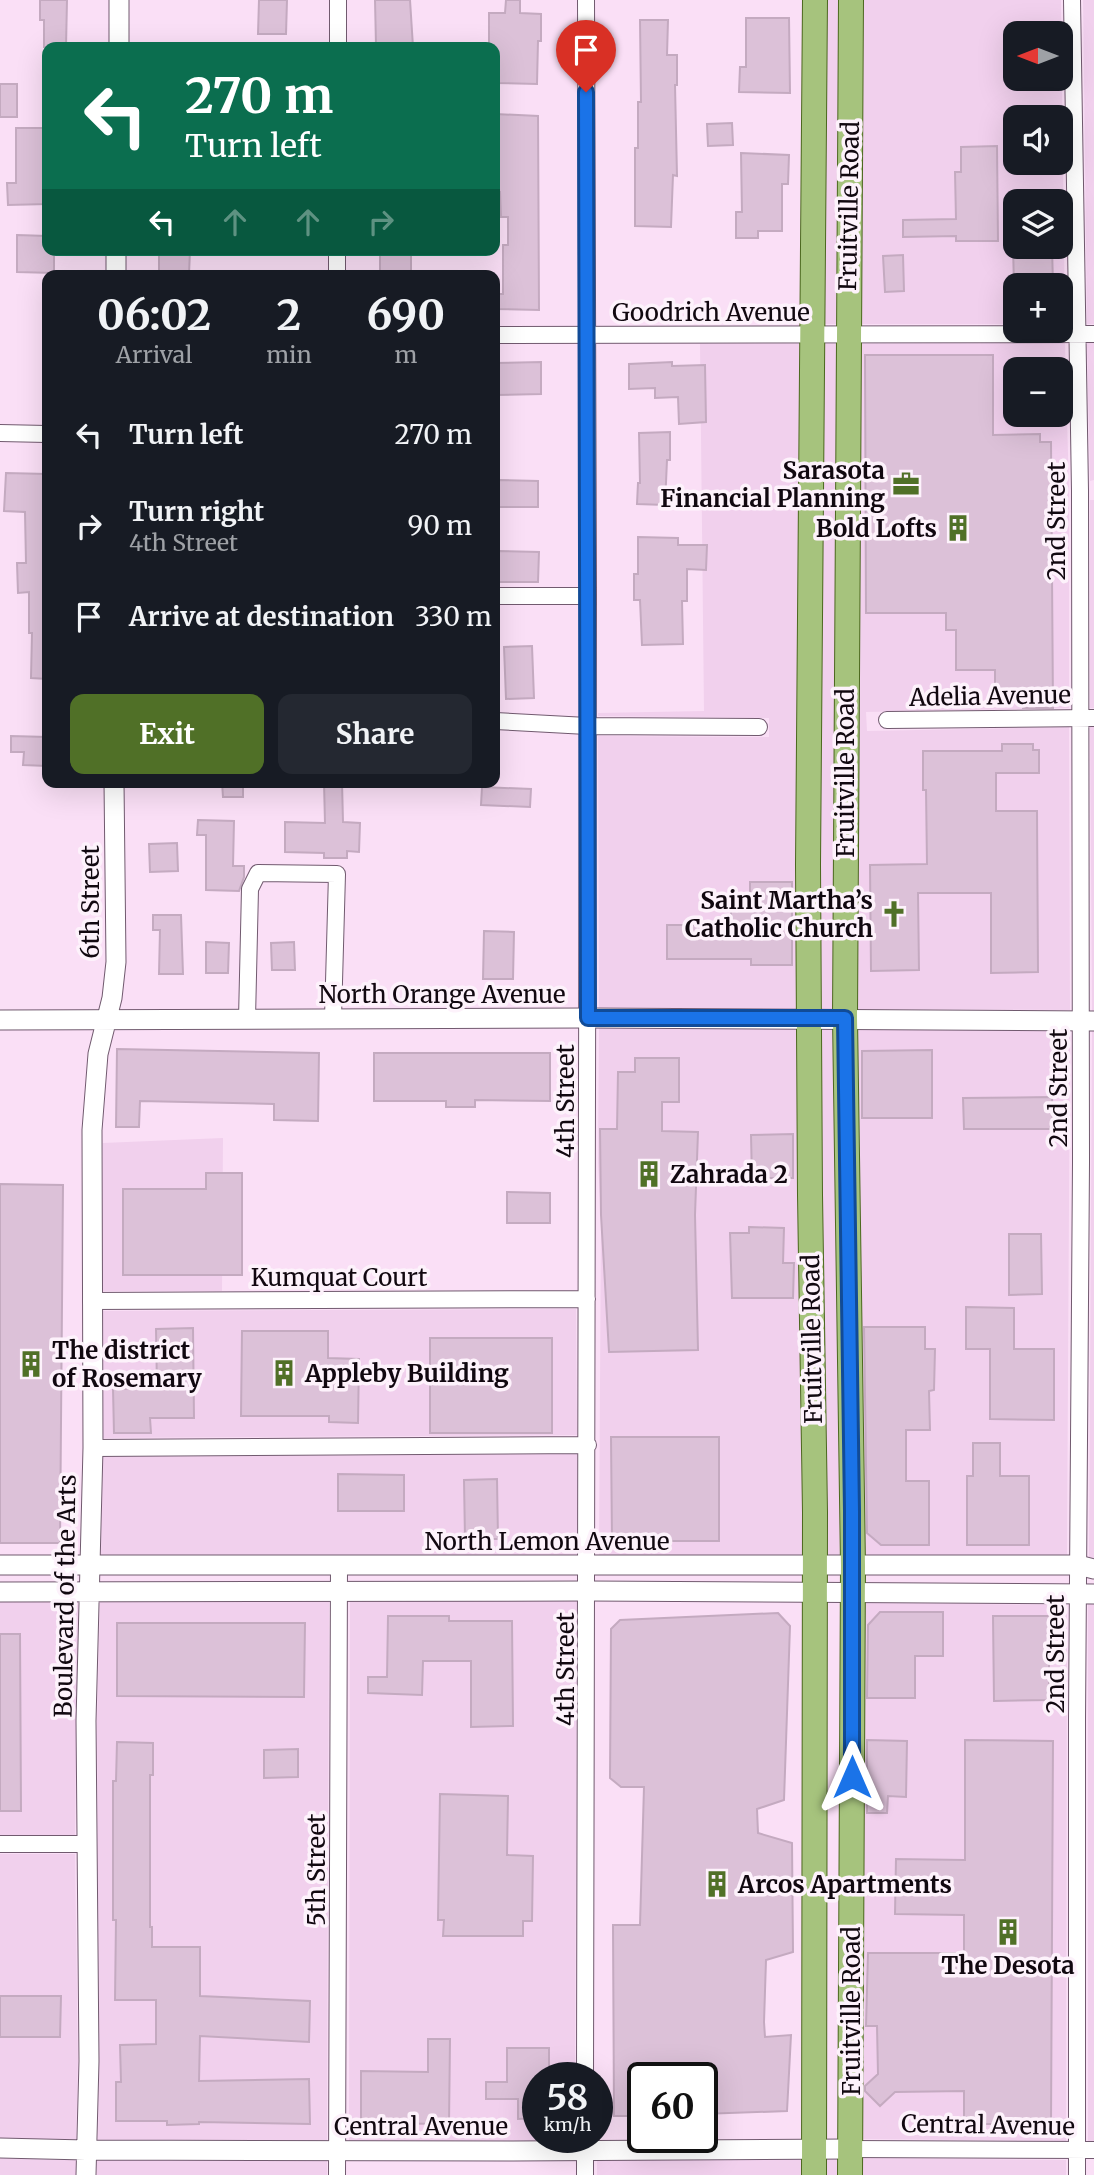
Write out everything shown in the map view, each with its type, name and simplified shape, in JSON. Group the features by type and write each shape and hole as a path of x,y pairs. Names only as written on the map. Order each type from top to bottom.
{"main road":[{"name":"Fruitville Road","path":"814,2175 815,1566 808,1018 815,0"},
{"name":"Fruitville Road","path":"850,2175 853,1566 845,1018 851,0"}],"street":[{"path":"118,42 119,0"},
{"path":"338,0 338,42"},
{"name":"4th Street","path":"585,2062 588,1591 586,0"},
{"name":"2nd Street","path":"1072,0 1076,333 1087,490 1086,2150 1077,2175"},
{"name":"Goodrich Avenue","path":"500,335 1094,334"},
{"path":"0,433 42,434"},
{"path":"500,596 588,596"},
{"name":"Adelia Avenue","path":"887,720 1087,718"},
{"path":"500,721 587,726 759,727"},
{"name":"6th Street","path":"107,1020 116,962 114,788"},
{"path":"247,1019 250,889 258,873 337,874 333,1018"},
{"name":"North Orange Avenue","path":"0,1020 1087,1020"},
{"name":"Boulevard of the Arts","path":"86,2175 89,2061 86,1844 93,1448 90,1301 92,1130 96,1067 107,1020"},
{"name":"Kumquat Court","path":"90,1301 587,1299"},
{"path":"93,1448 588,1445"},
{"name":"North Lemon Avenue","path":"0,1565 1086,1567"},
{"name":"5th Street","path":"337,2175 339,1566"},
{"path":"0,1592 588,1591 1086,1595"},
{"path":"0,1844 86,1844"},
{"name":"Central Avenue","path":"613,2145 813,2149 1086,2150"},
{"name":"Central Avenue","path":"0,2148 337,2151 522,2146"},
{"path":"585,2153 585,2175"}],"shaded area":[{"path":"826,0 841,0 837,324 823,324"},
{"path":"862,0 1061,0 1061,21 1003,21 1003,91 1062,91 1062,105 1003,105 1003,175 1063,175 1063,189 1003,189 1003,259 1064,259 1064,273 1003,273 1003,324 859,324"},
{"path":"1083,0 1094,0 1094,324 1087,324"},
{"path":"1065,343 1065,357 1003,357 1003,427 1067,427 1069,708 866,712 867,731 1069,727 1070,1010 856,1009 859,344"},
{"path":"1087,343 1094,343 1094,480 1090,481"},
{"path":"700,344 801,344 797,1009 599,1008 598,736 769,737 769,718 598,716 598,713 704,711"},
{"path":"823,344 837,344 834,1009 819,1009"},
{"path":"1090,500 1094,500 1094,708 1090,708"},
{"path":"1090,727 1094,727 1094,1011 1092,1011"},
{"path":"599,1028 797,1028 804,1556 599,1556"},
{"path":"819,1028 834,1028 842,1556 826,1556"},
{"path":"856,1028 1070,1029 1067,1555 863,1556"},
{"path":"1094,1030 1094,1559 1089,1557"},
{"path":"223,1138 222,1291 101,1291 103,1143"},
{"path":"576,1309 577,1435 103,1438 101,1311"},
{"path":"577,1454 577,1556 101,1555 103,1457"},
{"path":"577,1600 575,2062 522,2062 522,2142 349,2141 350,1601"},
{"path":"78,1601 75,1835 0,1835 0,1602"},
{"path":"100,1601 329,1601 327,2141 98,2141 97,1721"},
{"path":"863,1603 1067,1605 1066,2141 861,2139"},
{"path":"1088,1604 1094,1604 1094,2141 1088,2141"},
{"path":"0,1854 75,1854 78,2061 76,2140 0,2138"},
{"path":"0,2158 76,2160 76,2175 0,2175"},
{"path":"861,2158 1066,2160 1066,2175 861,2175"},
{"path":"803,2159 803,2175 597,2175 597,2161"},
{"path":"824,2159 839,2159 839,2175 824,2175"},
{"path":"97,2160 327,2160 327,2175 97,2175"}],"building":[{"path":"40,0 67,0 66,42 44,42 44,20 40,20"},
{"path":"259,0 287,0 286,34 258,34"},
{"path":"375,0 410,0 413,42 376,42"},
{"path":"506,0 520,0 520,13 541,14 537,84 500,83 500,42 489,42 489,13 505,13"},
{"path":"746,18 789,18 790,93 739,92 740,67 746,67"},
{"path":"640,20 668,20 667,55 677,55 677,176 673,175 671,227 635,226 635,148 638,148 638,102 641,102"},
{"path":"0,84 17,84 17,117 0,117"},
{"path":"500,114 538,116 539,310 500,309 500,294 503,294 503,245 508,245 508,217 501,217"},
{"path":"732,123 733,145 708,146 707,124"},
{"path":"16,128 42,128 42,204 8,205 7,183 16,183"},
{"path":"997,146 998,241 956,241 956,236 903,237 903,220 956,219 955,172 961,172 961,147"},
{"path":"741,153 789,155 788,184 782,184 782,231 758,231 758,238 736,238 736,212 742,212"},
{"path":"17,235 42,236 42,256 54,256 54,270 17,272"},
{"path":"903,255 904,291 885,292 883,256"},
{"path":"159,256 190,256 189,270 159,270"},
{"path":"380,256 411,256 411,270 380,270"},
{"path":"1013,259 1052,259 1053,273 1014,273"},
{"name":"Bold Lofts","path":"865,355 993,355 993,435 1040,434 1040,442 1051,442 1053,708 1023,708 1023,699 995,699 995,670 956,670 956,630 946,630 946,613 866,613"},
{"path":"541,362 541,394 500,395 500,363"},
{"path":"672,362 672,366 705,365 706,422 679,424 678,397 655,398 655,388 629,389 629,364"},
{"path":"670,432 665,505 637,504 640,483 639,433"},
{"path":"6,473 42,474 42,679 31,678 29,592 18,593 17,563 26,563 25,512 4,511"},
{"path":"500,480 538,481 538,507 500,507"},
{"path":"638,537 678,538 678,545 707,545 706,570 687,569 687,601 682,601 683,644 642,645 640,600 634,600 634,574 638,574"},
{"path":"500,551 539,552 538,582 500,582"},
{"path":"532,646 534,698 506,699 504,647"},
{"path":"11,736 42,737 42,766 23,765 24,752 11,752"},
{"path":"1002,744 1033,744 1033,750 1039,750 1039,773 996,773 996,811 1037,811 1038,972 991,973 991,893 918,893 919,970 871,971 870,865 927,864 923,751 1002,751"},
{"path":"222,788 243,788 243,797 223,797"},
{"path":"324,788 342,788 343,822 360,823 359,852 347,851 347,858 324,858 324,853 285,852 285,822 325,823"},
{"path":"482,788 531,789 530,807 481,805"},
{"path":"198,820 234,821 233,866 244,866 244,877 239,891 206,890 206,835 197,835"},
{"path":"177,843 178,871 150,872 149,844"},
{"path":"750,882 792,882 792,965 751,965 751,959 667,959 667,925 731,925 731,899 750,899"},
{"path":"153,915 181,915 183,974 159,974 160,930 153,930"},
{"path":"484,931 514,932 513,979 483,979"},
{"path":"206,942 229,943 228,973 206,973"},
{"path":"294,942 295,970 272,970 271,943"},
{"path":"117,1049 319,1053 318,1121 274,1120 274,1104 140,1101 139,1127 116,1127"},
{"path":"932,1050 932,1118 862,1118 862,1051"},
{"path":"374,1053 550,1053 550,1101 475,1100 475,1107 446,1107 446,1101 374,1101"},
{"path":"635,1058 679,1058 679,1102 662,1102 662,1131 698,1132 695,1215 698,1350 609,1352 601,1215 600,1129 617,1129 618,1072 635,1072"},
{"path":"1052,1097 1053,1129 964,1129 963,1098"},
{"path":"793,1134 793,1178 752,1178 751,1135"},
{"path":"206,1173 242,1173 242,1275 123,1275 123,1189 206,1189"},
{"name":"The district of Rosemary","path":"0,1184 63,1185 60,1543 0,1543"},
{"path":"507,1192 550,1193 550,1223 507,1223"},
{"path":"749,1227 784,1228 783,1263 794,1263 793,1298 732,1298 730,1233 749,1233"},
{"path":"1009,1234 1041,1234 1042,1294 1009,1295"},
{"path":"966,1307 1014,1308 1014,1349 1054,1349 1054,1420 990,1419 990,1349 966,1349"},
{"path":"864,1327 925,1327 925,1349 935,1349 934,1390 929,1391 930,1430 906,1430 906,1481 929,1481 929,1545 881,1545 867,1533"},
{"path":"193,1328 194,1418 150,1418 151,1433 114,1433 113,1389 157,1388 156,1329"},
{"name":"Appleby Building","path":"242,1331 328,1331 328,1358 359,1359 358,1423 329,1422 329,1416 241,1416"},
{"path":"430,1338 552,1338 552,1433 430,1433"},
{"path":"611,1437 719,1437 719,1541 612,1541"},
{"path":"973,1443 1000,1443 1000,1476 1029,1476 1029,1545 967,1545 967,1476 973,1476"},
{"path":"338,1474 404,1475 404,1511 338,1511"},
{"path":"497,1479 498,1539 465,1539 464,1480"},
{"path":"880,1612 943,1612 943,1656 915,1656 915,1698 867,1698 868,1625"},
{"name":"Arcos Apartments","path":"778,1613 790,1626 784,1800 757,1809 758,1833 792,1843 793,1952 766,1960 764,2022 765,2037 791,2035 787,2111 718,2113 718,2062 627,2062 627,2116 614,2116 613,1925 640,1925 644,1787 621,1787 610,1778 611,1629 620,1620"},
{"path":"388,1616 449,1616 449,1621 512,1621 513,1726 471,1727 471,1661 423,1661 422,1695 368,1693 368,1677 387,1677"},
{"path":"993,1616 1049,1616 1049,1700 994,1701"},
{"path":"117,1623 305,1623 304,1697 117,1696"},
{"path":"0,1634 20,1634 21,1811 0,1811"},
{"path":"867,1740 907,1741 906,1797 888,1796 887,1813 867,1813"},
{"name":"The Desota","path":"965,1740 1053,1741 1051,2124 964,2124 964,2091 895,2092 880,2106 865,2091 865,2086 878,2074 877,2026 866,2026 868,1953 964,1953 964,1915 895,1914 896,1859 965,1860"},
{"path":"117,1742 153,1743 153,1775 150,1775 152,1947 200,1947 200,1996 310,2001 309,2042 200,2036 199,2081 309,2079 310,2124 199,2122 167,2125 167,2121 116,2121 116,2082 121,2082 120,2045 156,2044 156,2000 115,2000 113,1781 116,1781"},
{"path":"298,1749 298,1777 264,1778 264,1750"},
{"path":"440,1794 508,1796 507,1855 533,1856 532,1921 523,1921 523,1936 443,1936 444,1920 438,1920"},
{"path":"0,1996 61,1996 60,2037 0,2037"},
{"path":"428,2039 450,2039 449,2124 361,2123 361,2071 428,2072"},
{"path":"507,2048 549,2048 549,2062 522,2062 522,2119 518,2119 518,2099 486,2099 486,2082 507,2082"}],"place":[{"name":"Sarasota Financial Planning","path":"906,484"},
{"name":"Bold Lofts","path":"958,528"},
{"name":"Saint Martha’s Catholic Church","path":"894,914"},
{"name":"Zahrada 2","path":"649,1174"},
{"name":"The district of Rosemary","path":"31,1364"},
{"name":"Appleby Building","path":"284,1373"},
{"name":"Arcos Apartments","path":"717,1884"},
{"name":"The Desota","path":"1008,1932"}],"route":[{"path":"586,92 588,1018 845,1018 852,1511 852,1777"}]}
